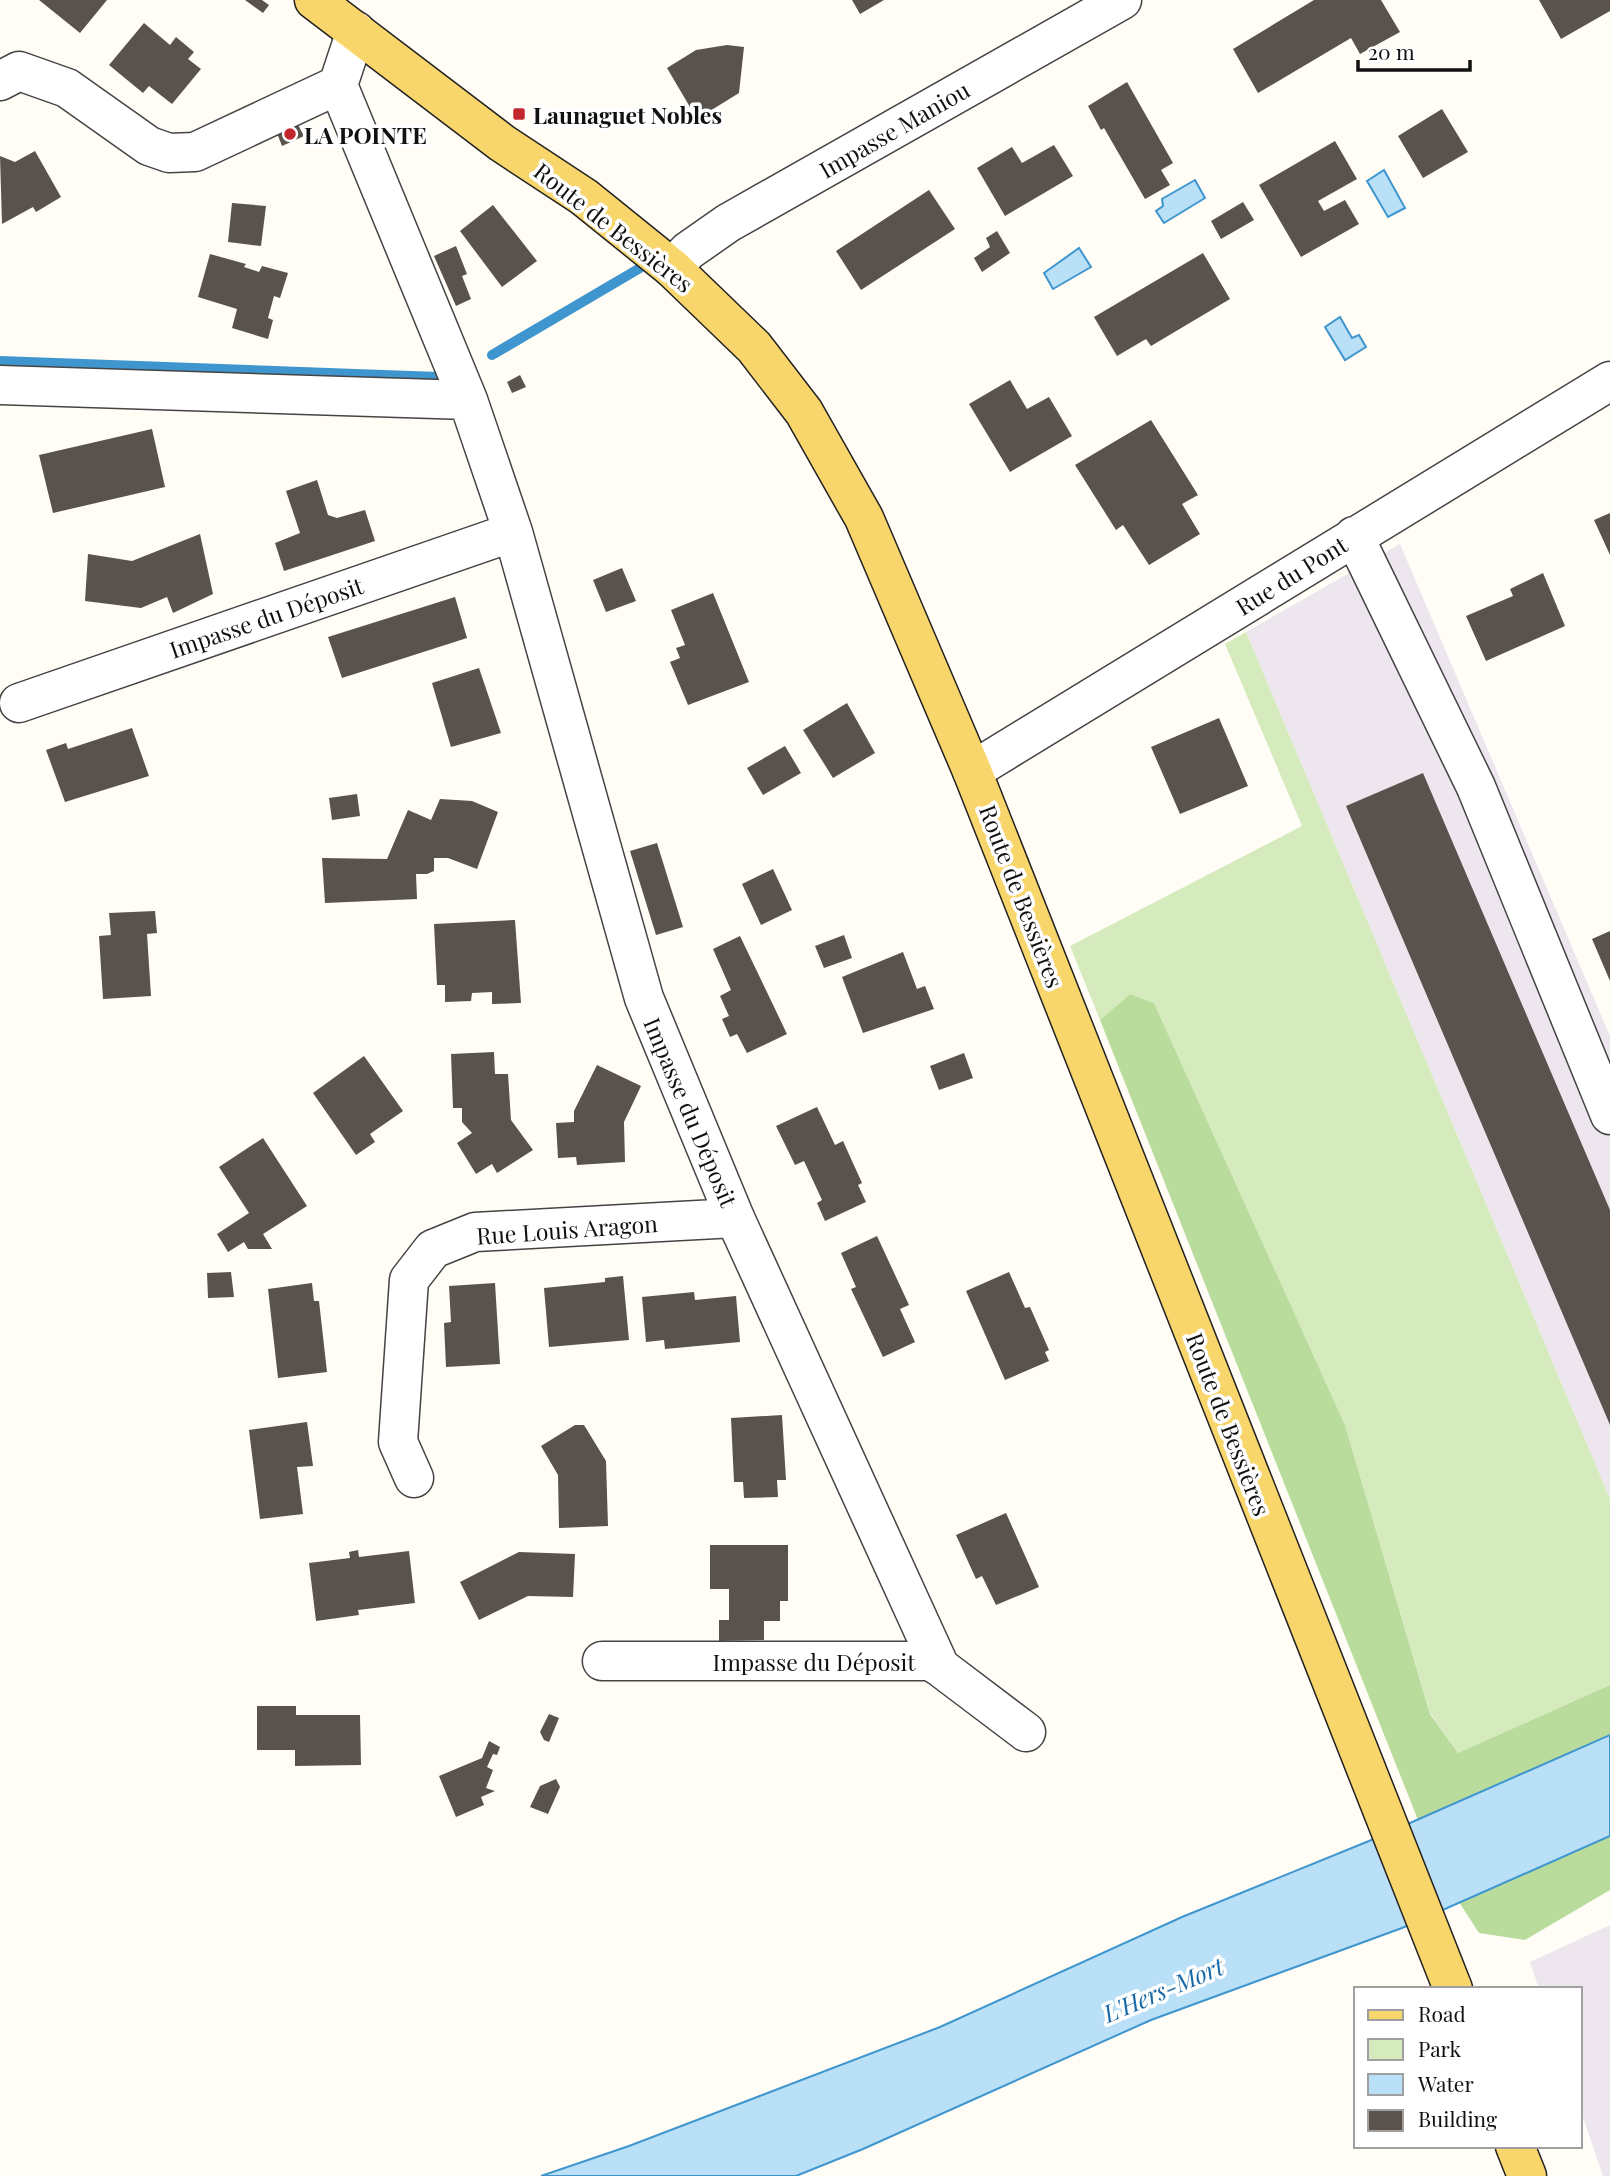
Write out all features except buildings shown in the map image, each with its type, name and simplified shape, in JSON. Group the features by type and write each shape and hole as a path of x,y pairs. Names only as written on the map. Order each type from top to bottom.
{"main road":[{"name":"Route de Bessières","path":"314,0 502,142 584,198 672,268 754,347 804,412 864,518 972,771 1450,1980"},
{"path":"1516,2148 1527,2176"}],"street":[{"name":"Impasse Maniou","path":"672,268 688,251 728,223 1122,0"},
{"path":"0,81 19,71 67,88 149,146 169,153 195,152 338,85 356,31"},
{"name":"Impasse du Déposit","path":"338,85 468,400 513,532 644,998 735,1218 940,1667"},
{"name":"Rue du Pont","path":"972,771 1610,381"},
{"path":"0,385 468,400"},
{"name":"Impasse du Déposit","path":"19,703 513,532"},
{"path":"1354,536 1476,787 1610,1115"},
{"name":"Rue Louis Aragon","path":"414,1478 398,1442 409,1280 433,1249 475,1232 735,1218"},
{"name":"Impasse du Déposit","path":"601,1661 930,1661 1026,1732"}],"shaded area":[{"path":"1400,544 1610,1036 1610,1499 1246,632"},
{"path":"1610,1925 1610,2176 1603,2176 1582,2115 1582,1987 1538,1987 1530,1962"}],"green space":[{"path":"1246,632 1610,1499 1610,1685 1458,1753 1430,1713 1345,1425 1154,1003 1130,994 1100,1020 1070,946 1302,826 1225,644"},
{"path":"1130,994 1154,1003 1345,1425 1430,1714 1458,1753 1610,1685 1610,1735 1418,1820 1100,1020"},
{"path":"1610,1836 1610,1890 1525,1940 1479,1933 1459,1902"}],"water":[{"path":"1384,170 1405,208 1388,217 1367,181"},
{"path":"1195,180 1205,198 1164,223 1156,211 1163,206 1162,199"},
{"path":"1079,248 1091,267 1053,289 1044,273"},
{"path":"1340,317 1352,338 1359,335 1366,347 1345,360 1325,327"},
{"name":"L'Hers-Mort","path":"1610,1735 1610,1836 1402,1928 1151,2020 863,2149 796,2176 541,2176 629,2146 940,2027 1182,1917 1369,1841"}],"waterway":[{"path":"492,355 640,268"},
{"path":"0,361 438,377"}],"place":[{"name":"Launaguet Nobles","path":"519,114"},
{"name":"LA POINTE","path":"290,134"}]}
